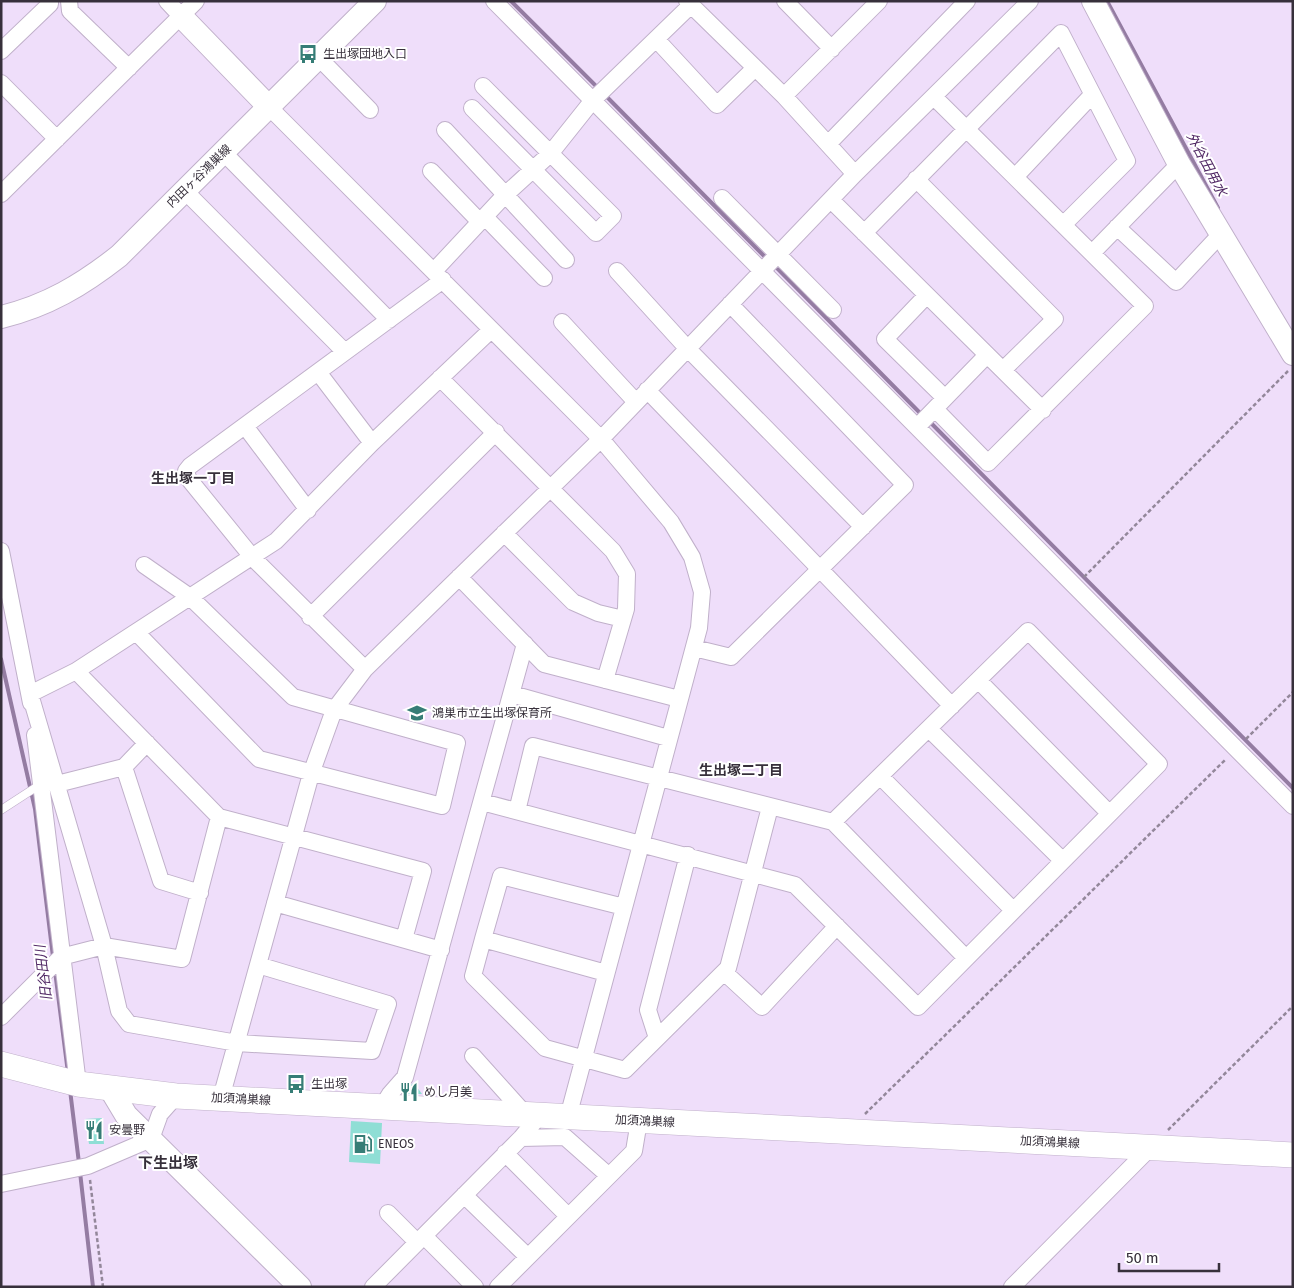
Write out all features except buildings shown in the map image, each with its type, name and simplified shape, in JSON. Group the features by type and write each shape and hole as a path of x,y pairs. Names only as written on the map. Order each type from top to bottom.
{"main road":[{"name":"加須鴻巣線","path":"1,1064 78,1084 111,1090 176,1096 382,1107 529,1123 568,1117 1293,1155"}],"street":[{"path":"1,51 50,4 50,1"},
{"path":"69,1 70,11 128,68"},
{"name":"内田ヶ谷鴻巣線","path":"1,317 45,304 65,295 119,256 375,1"},
{"path":"494,1 1293,806"},
{"path":"785,1 832,49"},
{"path":"784,96 879,1"},
{"path":"828,144 967,1"},
{"path":"222,1098 311,774 334,710 365,669 600,439 855,174 1030,1"},
{"path":"1093,1 1179,164 1221,234 1291,361"},
{"path":"365,669 310,617 253,558 188,478 186,471 190,466 389,320 438,276 482,219 550,154 593,100 656,39 689,3 784,96 855,174"},
{"path":"1,194 128,68 182,6 270,107 600,439 671,522 692,556 702,592 699,628 678,699 659,779 568,1117"},
{"path":"864,233 1061,32 1126,161 1064,224"},
{"path":"656,39 717,105 755,68"},
{"path":"319,58 370,110"},
{"path":"1,83 56,139"},
{"path":"472,108 596,232 613,216 483,86"},
{"path":"1015,177 1092,95"},
{"path":"927,295 884,339 988,463 1145,306 1093,252 934,97"},
{"path":"445,130 566,260"},
{"path":"223,152 389,320"},
{"path":"1093,252 1179,164"},
{"path":"431,171 544,278"},
{"path":"916,179 1055,319 1003,370"},
{"path":"184,190 345,352"},
{"path":"722,198 832,310"},
{"path":"831,200 1043,410"},
{"path":"1117,227 1176,282 1221,234"},
{"path":"617,271 687,348 863,527"},
{"path":"694,648 731,657 905,485 730,304"},
{"path":"562,322 642,396 821,570 952,706"},
{"path":"30,694 76,671 253,558 276,541 372,443 491,330"},
{"path":"917,427 987,355"},
{"path":"318,372 372,443"},
{"path":"440,378 552,487 613,551 627,574 626,609 605,680"},
{"path":"245,426 308,510"},
{"path":"310,617 496,432"},
{"path":"504,533 573,602 598,613 623,619"},
{"path":"1,551 30,694 78,1084"},
{"path":"136,632 259,759 311,774 442,806 457,743 293,697 190,597 144,565"},
{"path":"459,577 544,664 678,699"},
{"path":"482,802 641,842 795,885 918,1006 1159,764 1028,631 833,822"},
{"path":"382,1107 390,1094 405,1077 442,950 525,644"},
{"path":"76,671 219,818 423,871 404,939"},
{"path":"978,680 1109,814"},
{"path":"30,694 104,946 120,1011 129,1024 237,1043 372,1052 388,1004 258,965"},
{"path":"512,694 668,738"},
{"path":"929,729 1062,860"},
{"path":"57,784 124,767 147,743"},
{"path":"517,811 533,746 833,822 966,958"},
{"path":"124,767 161,881 200,893"},
{"path":"880,776 1013,910"},
{"path":"624,906 501,876 473,976 545,1048 625,1070 728,968 770,807"},
{"path":"1,1017 61,956 104,946 182,959 219,818"},
{"path":"657,1038 648,1010 688,855"},
{"path":"275,903 442,950"},
{"path":"724,972 762,1007 837,926"},
{"path":"483,939 606,973"},
{"path":"473,1056 529,1123 565,1137 609,1176"},
{"path":"111,1090 126,1115 300,1287"},
{"path":"1,1184 88,1166 151,1139 160,1114 176,1096"},
{"path":"498,1287 634,1151 639,1121"},
{"path":"384,1283 421,1239 505,1153 529,1123"},
{"path":"1012,1287 1150,1147"},
{"path":"505,1153 568,1216"},
{"path":"464,1196 528,1257"},
{"path":"388,1213 421,1239 475,1287"}],"lane":[{"path":"1,810 41,784"}],"path":[{"path":"1074,586 1089,573 1291,361"},
{"path":"854,1132 858,1121 1293,692"},
{"path":"1150,1147 1293,1006"},
{"path":"88,1166 103,1287"}],"waterway":[{"path":"511,1 598,88"},
{"name":"外谷田用水","path":"1107,1 1218,208"},
{"path":"605,95 767,259"},
{"path":"774,265 922,415"},
{"path":"929,421 1293,788"},
{"name":"旧谷田川","path":"1,659 35,809 53,957"},
{"name":"旧谷田川","path":"55,971 68,1073"},
{"name":"旧谷田川","path":"70,1090 79,1163"},
{"name":"旧谷田川","path":"80,1172 93,1287"}],"place":[{"name":"生出塚団地入口","path":"308,54"},
{"name":"鴻巣市立生出塚保育所","path":"417,713"},
{"name":"生出塚","path":"296,1084"},
{"name":"めし月美","path":"409,1092"},
{"name":"安曇野","path":"94,1130"},
{"name":"ENEOS","path":"363,1144"}],"district":[{"name":"生出塚一丁目","path":"193,478"},
{"name":"生出塚二丁目","path":"741,770"},
{"name":"下生出塚","path":"168,1163"}]}
